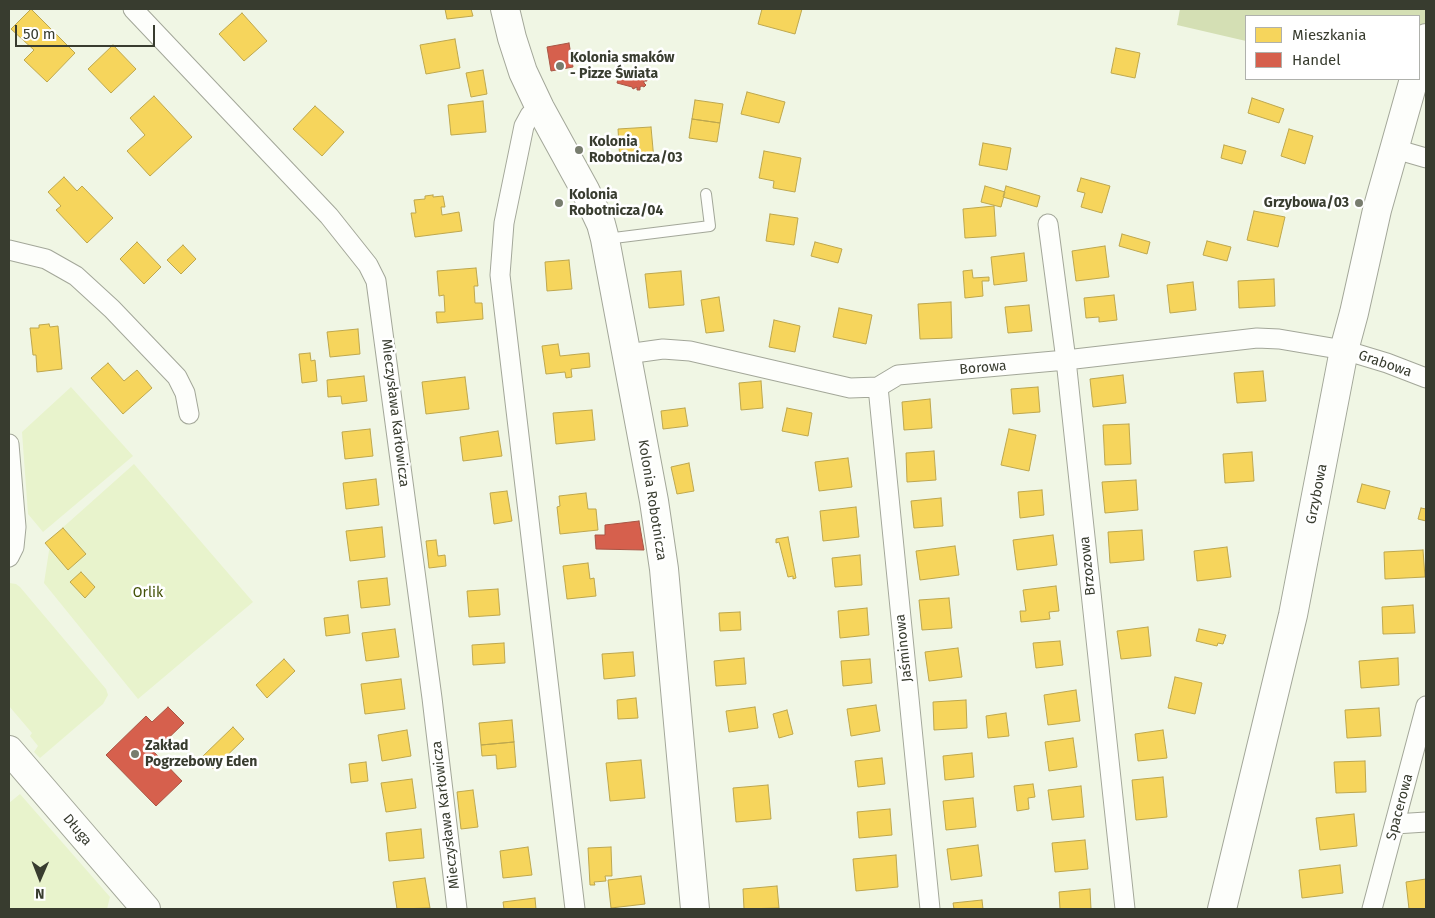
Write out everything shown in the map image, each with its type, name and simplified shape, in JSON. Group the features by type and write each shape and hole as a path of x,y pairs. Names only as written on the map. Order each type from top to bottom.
{"street":[{"name":"Mieczysława Karłowicza","path":"133,9 329,216 368,265 376,281 426,649 457,909"},
{"name":"Kolonia Robotnicza","path":"505,9 516,54 540,108 586,190 601,224 605,239 654,500 664,569 695,909"},
{"path":"1420,59 1426,38"},
{"name":"Grzybowa","path":"1222,909 1293,615 1344,350 1377,210 1414,80"},
{"path":"540,108 530,115 524,126 504,223 500,275 575,909"},
{"path":"1395,148 1426,158"},
{"name":"Brzozowa","path":"1048,224 1066,360 1125,909"},
{"path":"9,250 46,259 76,276 112,309 177,377 185,392 189,414"},
{"name":"Borowa","path":"627,354 663,349 683,350 850,388 878,387 898,375 1066,360 1257,338 1279,339 1344,350"},
{"name":"Grabowa","path":"1344,350 1387,363 1426,378"},
{"name":"Jaśminowa","path":"878,387 930,909"},
{"path":"9,444 16,527 14,547 9,558"},
{"name":"Spacerowa","path":"1372,909 1426,706"},
{"name":"Długa","path":"9,750 146,909"},
{"path":"1396,824 1426,822"}],"lane":[{"path":"605,239 710,226 706,194"}],"green space":[{"path":"1180,9 1426,9 1426,38 1420,59 1420,15 1245,15 1245,41 1177,25"},
{"path":"71,387 133,456 43,532 28,514 22,432"},
{"name":"Orlik","path":"134,464 253,602 138,699 44,583 51,538"},
{"path":"9,583 20,587 106,689 108,695 103,704 40,758 34,752 38,746 30,736 32,733 9,706"},
{"path":"20,794 110,897 107,909 9,909 9,803"}],"building: Mieszkania":[{"path":"31,9 75,53 47,82 24,60 34,50 11,29"},
{"path":"445,9 471,9 473,16 447,19"},
{"path":"762,9 802,9 795,34 758,24"},
{"path":"242,13 267,41 244,61 219,34"},
{"path":"455,39 460,68 426,74 420,45"},
{"path":"113,45 136,69 111,93 88,69"},
{"path":"1116,48 1140,53 1135,78 1111,73"},
{"path":"483,70 487,94 471,97 466,73"},
{"path":"747,92 785,102 779,123 741,114"},
{"path":"154,96 192,137 150,176 127,151 145,135 130,118"},
{"path":"1252,98 1284,109 1279,123 1248,113"},
{"path":"695,100 723,104 720,123 692,119"},
{"path":"483,101 486,132 451,135 448,105"},
{"path":"315,106 344,132 322,156 293,129"},
{"path":"692,119 720,123 717,142 689,138"},
{"path":"651,127 654,160 620,162 618,129"},
{"path":"1289,129 1313,136 1305,164 1281,156"},
{"path":"983,143 1011,148 1007,170 979,165"},
{"path":"1224,145 1246,151 1242,164 1221,158"},
{"path":"764,151 801,158 795,192 773,188 774,181 759,178"},
{"path":"64,177 77,191 82,186 113,218 87,243 56,210 61,206 48,192"},
{"path":"1081,178 1110,186 1102,213 1081,207 1085,193 1077,191"},
{"path":"985,186 1005,192 1001,207 981,202"},
{"path":"1006,186 1040,196 1037,207 1003,197"},
{"path":"433,195 433,197 443,196 445,207 441,207 442,215 459,212 462,231 415,237 411,213 416,213 414,200 425,199 425,196"},
{"path":"994,206 996,236 965,238 963,209"},
{"path":"1254,211 1285,217 1278,247 1247,240"},
{"path":"770,214 798,218 794,245 766,241"},
{"path":"1122,234 1150,242 1147,254 1119,246"},
{"path":"1207,241 1231,247 1227,261 1203,255"},
{"path":"137,242 161,267 144,284 120,259"},
{"path":"815,242 842,249 838,263 811,256"},
{"path":"183,245 196,259 181,274 167,260"},
{"path":"1105,246 1109,277 1076,281 1072,251"},
{"path":"1024,253 1027,281 994,285 991,257"},
{"path":"569,260 572,289 547,291 545,262"},
{"path":"476,268 478,286 474,286 475,303 482,303 483,319 437,323 436,312 445,312 444,295 439,296 437,271"},
{"path":"972,270 973,278 989,277 989,281 982,281 983,296 965,298 963,271"},
{"path":"681,271 684,305 649,308 645,274"},
{"path":"1274,279 1275,306 1239,308 1238,281"},
{"path":"1193,282 1196,310 1170,313 1167,285"},
{"path":"1114,295 1117,320 1099,322 1099,317 1086,318 1084,298"},
{"path":"719,297 724,331 706,333 701,300"},
{"path":"951,302 952,338 920,339 918,304"},
{"path":"1029,305 1032,331 1008,333 1005,307"},
{"path":"839,308 872,315 866,344 833,337"},
{"path":"774,320 800,326 795,352 769,347"},
{"path":"49,324 50,327 58,326 62,369 37,372 36,355 33,355 30,328 39,328 39,325"},
{"path":"358,329 360,354 330,357 327,332"},
{"path":"558,344 560,356 589,353 590,367 571,369 572,377 566,378 565,372 546,374 542,346"},
{"path":"310,353 311,361 315,360 317,381 302,383 299,354"},
{"path":"108,363 124,381 137,370 152,388 123,414 91,378"},
{"path":"1263,371 1266,401 1237,403 1234,373"},
{"path":"1123,375 1126,403 1093,407 1090,379"},
{"path":"364,376 367,401 342,404 341,396 328,397 327,380"},
{"path":"465,377 469,409 426,414 422,382"},
{"path":"761,381 763,408 741,410 739,383"},
{"path":"1038,387 1040,412 1013,414 1011,389"},
{"path":"930,399 932,428 904,430 902,402"},
{"path":"685,408 688,426 663,429 661,411"},
{"path":"787,408 812,413 808,436 782,431"},
{"path":"592,410 595,440 556,444 553,413"},
{"path":"1129,424 1131,464 1105,465 1103,425"},
{"path":"370,429 373,456 345,459 342,432"},
{"path":"1009,429 1036,435 1029,471 1001,465"},
{"path":"498,431 502,456 463,461 460,437"},
{"path":"934,451 936,480 907,482 906,453"},
{"path":"1252,452 1254,481 1225,483 1223,454"},
{"path":"848,458 852,487 819,491 815,462"},
{"path":"689,463 694,491 677,494 671,467"},
{"path":"376,479 379,505 346,509 343,483"},
{"path":"1136,480 1138,510 1105,513 1102,482"},
{"path":"1362,484 1390,491 1385,509 1357,502"},
{"path":"1042,490 1044,515 1020,518 1018,492"},
{"path":"507,491 512,521 494,524 490,493"},
{"path":"586,493 588,509 596,509 598,530 560,534 557,507 560,506 559,496"},
{"path":"941,498 943,526 914,528 911,501"},
{"path":"856,507 859,537 823,541 820,511"},
{"path":"1421,508 1426,509 1426,521 1418,519"},
{"path":"382,527 385,557 350,561 346,531"},
{"path":"63,528 86,554 68,570 45,543"},
{"path":"1142,530 1144,560 1110,563 1108,532"},
{"path":"1053,535 1057,565 1017,570 1013,540"},
{"path":"788,537 796,578 793,579 793,576 788,577 779,542 776,543 776,539"},
{"path":"436,540 438,556 445,555 446,566 429,568 426,541"},
{"path":"955,546 959,575 920,580 916,551"},
{"path":"1227,547 1231,577 1197,581 1194,551"},
{"path":"1423,550 1425,577 1385,579 1384,552"},
{"path":"860,555 862,585 835,587 832,558"},
{"path":"588,563 590,579 594,578 596,596 567,599 563,566"},
{"path":"81,572 95,587 85,598 70,582"},
{"path":"387,578 390,605 361,608 358,581"},
{"path":"1056,586 1059,611 1049,612 1050,619 1021,622 1020,611 1026,611 1023,590"},
{"path":"498,589 500,615 469,617 467,591"},
{"path":"949,598 952,628 922,630 919,600"},
{"path":"1413,605 1415,633 1383,634 1382,607"},
{"path":"867,608 869,635 840,638 838,611"},
{"path":"740,612 741,630 720,631 719,613"},
{"path":"348,615 350,633 326,636 324,618"},
{"path":"1148,627 1151,656 1121,659 1117,631"},
{"path":"395,629 399,657 366,661 362,633"},
{"path":"1199,629 1226,635 1223,644 1218,643 1217,646 1196,641"},
{"path":"1060,641 1063,665 1036,668 1033,643"},
{"path":"504,643 505,663 473,665 472,645"},
{"path":"958,648 962,677 929,681 925,652"},
{"path":"633,652 635,676 604,679 602,654"},
{"path":"744,658 746,684 716,686 714,661"},
{"path":"1398,658 1399,685 1361,688 1359,661"},
{"path":"284,659 295,671 267,698 256,685"},
{"path":"870,659 872,683 843,686 841,661"},
{"path":"1175,677 1202,683 1195,714 1168,708"},
{"path":"401,679 405,709 365,714 361,684"},
{"path":"1076,690 1080,721 1048,725 1044,695"},
{"path":"636,698 638,718 618,719 617,700"},
{"path":"966,700 967,728 934,730 933,702"},
{"path":"876,705 880,731 851,736 847,709"},
{"path":"755,707 758,728 729,732 726,711"},
{"path":"1379,708 1381,736 1347,738 1345,710"},
{"path":"787,710 793,734 779,738 773,714"},
{"path":"1006,713 1009,736 988,738 986,716"},
{"path":"512,720 514,742 481,745 479,723"},
{"path":"233,727 244,739 213,769 202,757"},
{"path":"407,730 411,756 382,761 378,735"},
{"path":"1163,730 1167,758 1138,761 1135,734"},
{"path":"1073,738 1077,767 1049,771 1045,742"},
{"path":"514,742 516,767 497,769 496,755 482,756 481,745"},
{"path":"972,753 974,777 945,780 943,756"},
{"path":"882,758 885,784 858,787 855,761"},
{"path":"641,760 645,798 610,801 606,763"},
{"path":"1365,761 1366,792 1336,793 1334,762"},
{"path":"366,762 368,781 351,783 349,764"},
{"path":"1163,777 1167,817 1136,820 1132,780"},
{"path":"412,779 416,808 386,812 381,783"},
{"path":"1033,784 1035,797 1028,798 1029,809 1017,811 1014,786"},
{"path":"768,785 771,819 736,822 733,788"},
{"path":"1081,786 1084,817 1052,820 1048,790"},
{"path":"473,790 478,827 461,829 457,792"},
{"path":"973,798 976,827 946,830 943,801"},
{"path":"890,809 892,835 859,838 857,812"},
{"path":"1354,814 1357,846 1320,850 1316,818"},
{"path":"421,829 424,858 389,861 386,833"},
{"path":"1085,840 1088,869 1055,872 1052,843"},
{"path":"978,845 982,876 951,880 947,849"},
{"path":"528,847 532,875 503,878 500,851"},
{"path":"611,847 612,876 605,876 606,881 594,882 595,885 590,885 588,848"},
{"path":"896,855 898,887 856,891 853,859"},
{"path":"1340,865 1343,893 1302,898 1299,870"},
{"path":"641,876 645,904 611,908 608,880"},
{"path":"425,878 430,908 397,909 393,882"},
{"path":"1426,879 1426,909 1409,909 1406,882"},
{"path":"777,886 779,908 744,909 743,889"},
{"path":"1090,889 1091,909 1060,909 1059,892"},
{"path":"535,898 536,909 504,909 503,902"},
{"path":"982,900 983,909 954,909 953,903"}],"building: Handel":[{"path":"569,43 573,67 551,71 547,47"},
{"path":"620,70 638,72 640,75 642,73 645,75 643,76 644,78 647,78 647,81 644,81 646,85 637,90 637,87 633,89 632,87 617,83"},
{"path":"639,521 644,550 596,549 595,535 605,535 605,525"},
{"path":"168,707 184,723 154,752 182,781 156,806 106,755 146,716 152,722"}],"place":[{"name":"Kolonia smaków - Pizze Świata","path":"560,66"},
{"name":"Kolonia Robotnicza/03","path":"579,150"},
{"name":"Kolonia Robotnicza/04","path":"559,203"},
{"name":"Grzybowa/03","path":"1359,203"},
{"name":"Zakład Pogrzebowy Eden","path":"135,754"}]}
